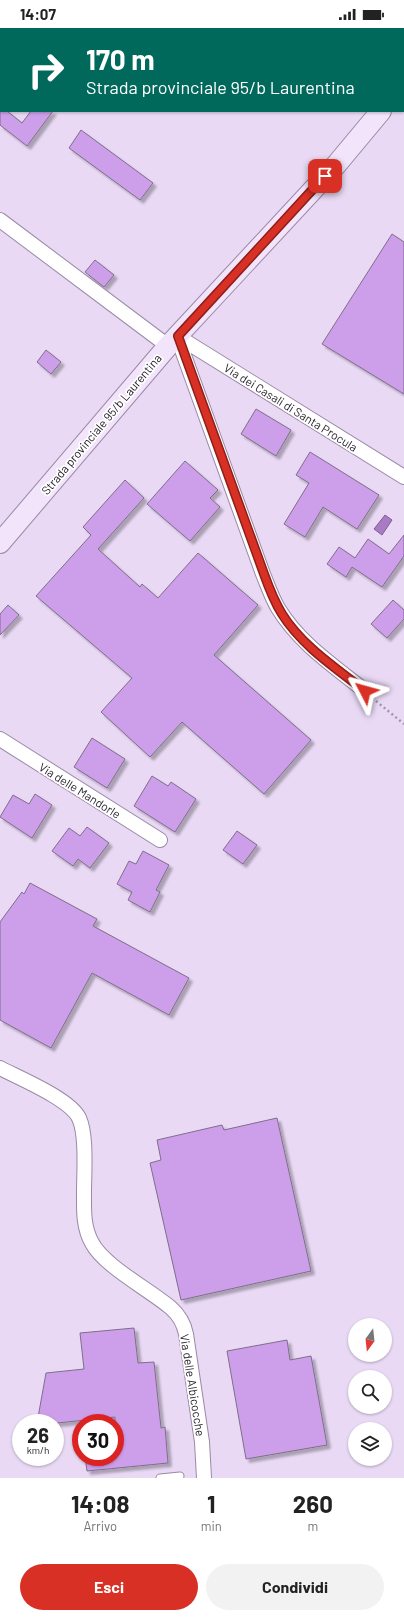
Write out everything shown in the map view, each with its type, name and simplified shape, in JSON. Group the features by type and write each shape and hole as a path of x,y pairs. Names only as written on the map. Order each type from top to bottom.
{"main road":[{"name":"Strada provinciale 95/b Laurentina","path":"0,543 172,341 336,165 380,112"}],"street":[{"name":"Via dei Casali di Santa Procula","path":"0,220 172,341 404,477"},
{"path":"172,341 277,607 293,630 304,641 365,691"},
{"name":"Via delle Mandorle","path":"0,739 160,840"},
{"name":"Via delle Albicocche","path":"0,1068 65,1103 79,1117 84,1145 84,1218 92,1242 98,1252 112,1264 176,1312 183,1324 186,1334 202,1442 204,1478"}],"lane":[{"path":"160,1478 180,1476"}],"path":[{"path":"365,691 404,724"}],"shaded area":[{"path":"385,515 392,520 382,535 374,529"}],"building":[{"path":"0,112 8,112 22,123 30,112 52,112 27,146 0,125"},
{"path":"81,130 153,183 140,200 69,148"},
{"path":"392,234 404,242 404,394 322,344"},
{"path":"95,260 114,275 104,287 85,272"},
{"path":"46,350 61,362 51,374 37,362"},
{"path":"256,409 291,430 276,456 241,434"},
{"path":"310,452 379,495 357,529 323,507 305,537 284,524 309,483 296,475"},
{"path":"185,461 218,490 210,498 220,507 190,541 147,504"},
{"path":"125,480 144,498 98,549 140,587 142,584 158,598 198,553 258,605 214,655 311,740 264,794 182,722 150,757 101,712 132,678 36,596 91,535 83,527"},
{"path":"404,535 404,556 382,587 352,567 346,577 327,564 339,547 355,558 368,539 389,554"},
{"path":"393,600 404,610 404,619 387,638 371,624"},
{"path":"8,605 19,615 0,635 0,614"},
{"path":"92,738 125,759 107,788 74,767"},
{"path":"152,776 168,786 171,782 196,799 175,832 134,806"},
{"path":"35,794 52,805 32,838 0,817 13,795 29,804"},
{"path":"87,827 109,843 90,868 78,859 73,866 52,851 69,828 80,836"},
{"path":"237,831 257,845 243,864 223,850"},
{"path":"143,851 169,865 156,890 160,892 150,912 128,900 132,892 117,884 129,861 136,864"},
{"path":"30,883 97,919 93,926 189,978 169,1015 92,973 51,1048 0,1020 0,922 22,892 24,894"},
{"path":"277,1118 311,1271 181,1300 150,1163 161,1160 157,1140 222,1125 224,1130"},
{"path":"134,1328 138,1363 154,1362 161,1428 165,1427 168,1463 87,1471 86,1466 124,1466 124,1414 72,1414 72,1421 64,1422 64,1414 39,1414 46,1373 84,1369 80,1333"},
{"path":"287,1340 290,1360 311,1356 327,1445 246,1459 227,1351"}],"route":[{"path":"325,176 178,336 270,592 277,607 293,630 304,641 365,691"}]}
